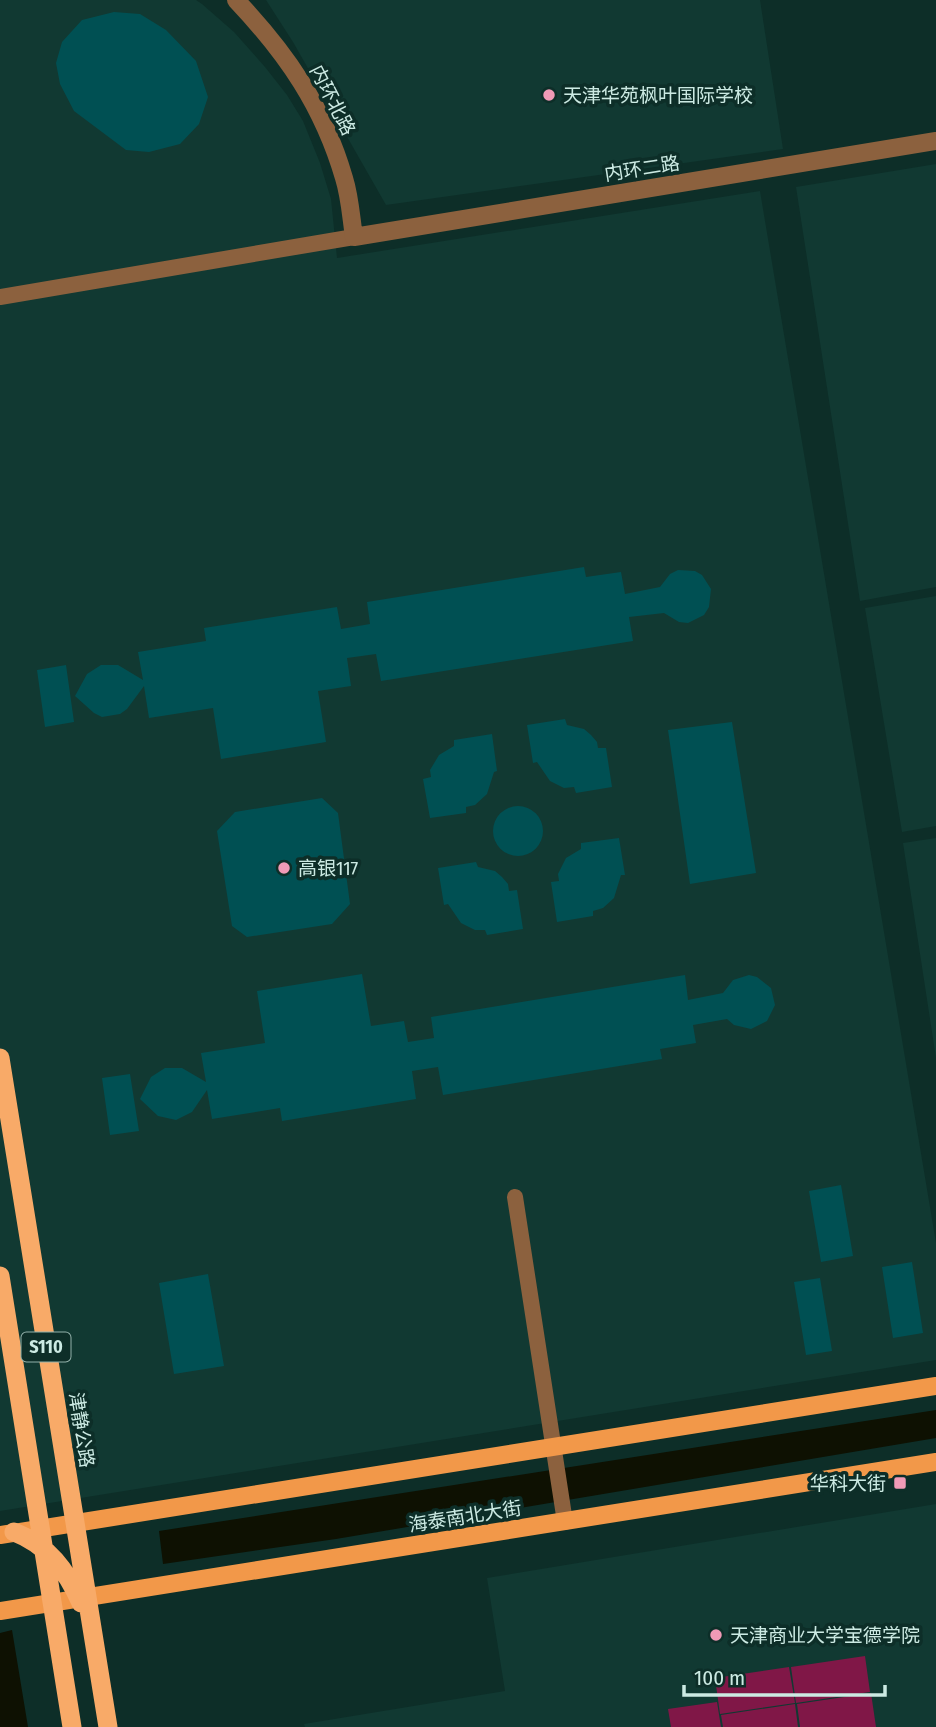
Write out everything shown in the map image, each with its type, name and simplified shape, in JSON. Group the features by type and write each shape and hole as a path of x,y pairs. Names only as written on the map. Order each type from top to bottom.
{"highway":[{"name":"津静公路","path":"0,1058 74,1523 83,1598 93,1637 108,1727"},
{"name":"S110","path":"0,1276 72,1727"},
{"path":"7,1534 43,1548 83,1598"}],"main road":[{"path":"7,1534 554,1455 936,1387"},
{"name":"海泰南北大街","path":"0,1611 564,1516 936,1462"},
{"path":"26,1606 45,1613 50,1618 59,1642"}],"street":[{"name":"内环北路","path":"236,0 272,40 314,101 345,181 354,237"},
{"name":"内环二路","path":"354,237 936,141"},
{"path":"0,297 354,237"},
{"path":"515,1197 564,1516"}],"shaded area":[{"path":"0,0 196,0 202,4 234,32 265,67 303,121 331,199 337,258 760,191 936,1243 936,1360 0,1511"},
{"name":"天津华苑枫叶国际学校","path":"266,0 760,0 783,149 386,205"},
{"path":"936,164 936,587 860,601 796,187"},
{"path":"936,596 936,826 902,832 865,608"},
{"path":"936,838 936,1058 903,843"},
{"path":"936,1410 936,1438 336,1539 163,1564 159,1531"},
{"name":"天津商业大学宝德学院","path":"936,1504 936,1727 305,1727 304,1724 505,1691 487,1578"},
{"path":"12,1630 28,1727 0,1727 0,1633"},
{"path":"865,1656 870,1692 796,1703 791,1667"},
{"path":"789,1667 795,1703 720,1714 715,1678"},
{"path":"871,1693 876,1727 800,1727 797,1704"},
{"path":"717,1702 721,1727 671,1727 668,1709"},
{"path":"795,1704 798,1727 723,1727 721,1715"}],"building":[{"path":"114,12 140,14 166,30 196,61 208,97 199,124 180,144 149,152 126,150 74,111 60,84 56,63 62,42 82,20"},
{"path":"584,567 586,577 621,572 625,594 660,587 670,574 678,570 695,571 702,575 711,589 709,607 704,615 688,623 679,622 664,613 629,617 633,641 381,681 376,654 347,658 351,686 318,691 326,742 221,759 213,708 149,718 144,686 127,709 120,714 102,717 75,696 87,674 101,665 118,665 143,680 138,652 206,641 204,628 337,607 341,629 370,624 367,602"},
{"path":"66,665 74,722 45,727 37,670"},
{"path":"565,719 567,725 584,729 591,735 598,748 606,748 612,787 576,793 574,787 564,788 550,781 537,762 533,763 527,725"},
{"path":"732,722 756,873 690,884 668,730"},
{"path":"492,734 497,771 494,772 487,794 475,805 466,807 466,813 430,818 423,779 431,777 430,770 439,755 454,746 454,740"},
{"name":"高银117","path":"322,798 338,813 350,904 332,924 247,937 232,926 217,831 235,812"},
{"path":"518,806 535,814 543,831 535,848 518,856 501,848 493,831 501,814"},
{"path":"619,838 625,875 621,875 614,898 603,908 593,911 593,916 557,922 551,882 559,881 558,874 566,858 581,849 581,843"},
{"path":"476,862 478,867 495,871 502,877 508,884 509,891 517,890 523,929 487,935 485,930 475,930 461,923 448,904 444,905 438,868"},
{"path":"362,974 371,1026 404,1021 408,1042 434,1038 431,1017 685,975 688,1000 723,993 733,980 749,975 757,977 771,988 775,1005 767,1021 751,1029 734,1025 727,1019 693,1025 696,1043 660,1049 662,1059 443,1095 438,1067 412,1071 416,1099 282,1121 280,1108 212,1119 207,1090 192,1112 176,1120 158,1116 140,1099 151,1077 165,1068 182,1068 206,1082 201,1053 265,1043 257,991"},
{"path":"130,1074 139,1131 110,1135 102,1078"},
{"path":"841,1185 853,1256 821,1262 809,1191"},
{"path":"912,1262 923,1333 893,1338 882,1267"},
{"path":"208,1274 224,1366 174,1374 159,1283"},
{"path":"820,1278 832,1351 806,1355 794,1282"}],"place":[{"name":"天津华苑枫叶国际学校","path":"549,95"},
{"name":"高银117","path":"284,868"},
{"name":"华科大街","path":"900,1483"},
{"name":"天津商业大学宝德学院","path":"716,1635"}]}
